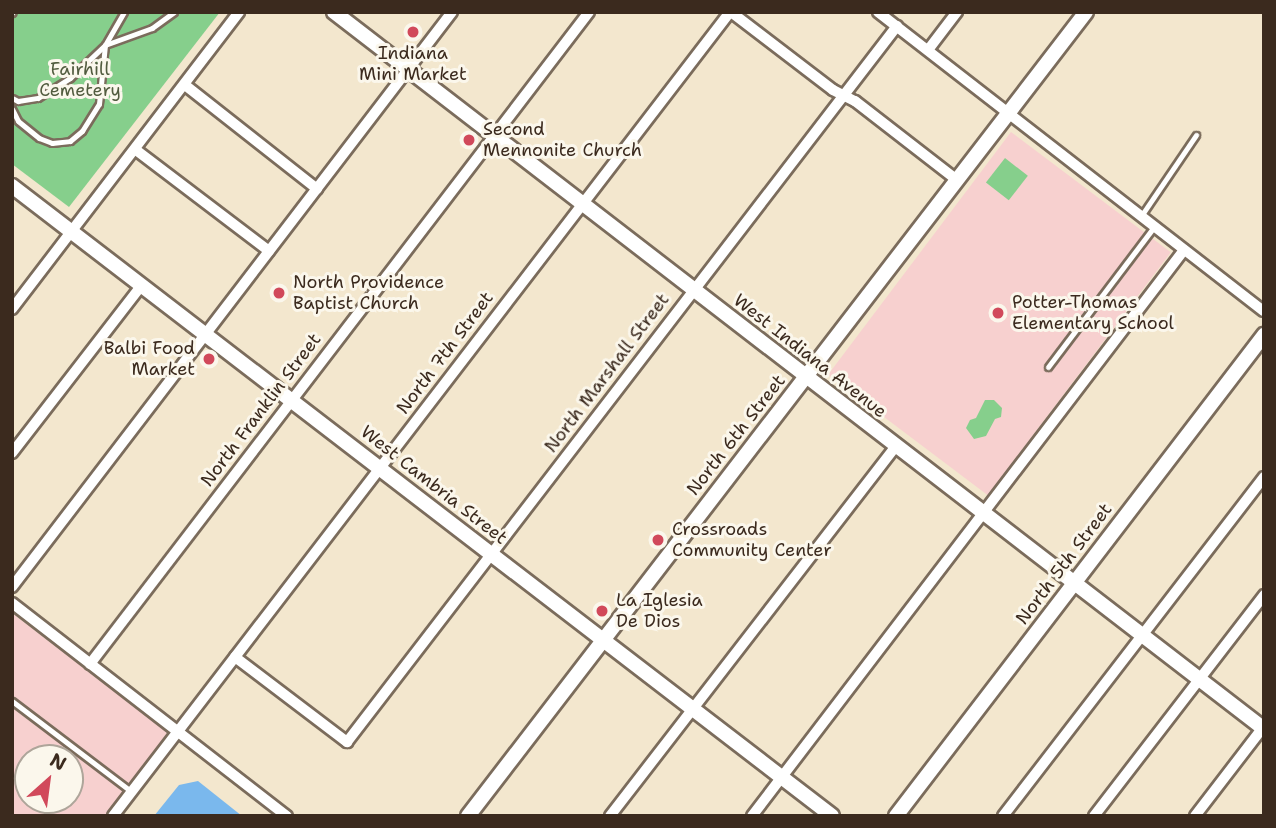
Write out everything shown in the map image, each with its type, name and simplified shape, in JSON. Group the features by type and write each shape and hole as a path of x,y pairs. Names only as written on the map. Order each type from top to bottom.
{"street":[{"path":"12,309 239,12"},
{"path":"12,587 453,12"},
{"name":"North Franklin Street","path":"90,664 589,12"},
{"path":"730,12 843,96 855,101 957,180"},
{"name":"North 7th Street","path":"113,816 730,12"},
{"path":"878,12 1264,311"},
{"path":"928,50 957,12"},
{"name":"North 6th Street","path":"468,816 1086,12"},
{"name":"West Indiana Avenue","path":"340,14 408,70 1263,727"},
{"name":"North Marshall Street","path":"235,657 347,742 493,555 692,289 897,26"},
{"path":"185,86 317,189"},
{"path":"136,150 269,251"},
{"name":"West Cambria Street","path":"12,186 292,398 832,816"},
{"path":"752,816 1184,250"},
{"path":"12,453 142,285"},
{"name":"North 5th Street","path":"896,816 1264,335"},
{"path":"610,816 896,446"},
{"path":"1003,816 1264,477"},
{"path":"1094,816 1264,595"},
{"path":"12,603 287,816"},
{"path":"1195,816 1263,727"}],"lane":[{"path":"12,98 28,100 53,89 90,62 105,45 124,12"},
{"path":"105,45 152,28 174,12"},
{"path":"12,109 18,121 39,138 52,143 70,141 82,131 99,104 105,45"},
{"path":"1141,216 1196,135"},
{"path":"1048,367 1154,227"},
{"path":"12,701 132,792"}],"shaded area":[{"name":"Potter-Thomas Elementary School","path":"1011,132 1171,252 988,495 828,375"},
{"path":"12,613 170,734 107,816 12,816"}],"green space":[{"name":"Fairhill Cemetery","path":"12,12 220,12 69,207 12,164"},
{"path":"1005,158 1028,176 1009,200 986,182"},
{"path":"985,400 994,400 1002,408 1001,417 995,419 986,436 974,439 966,428 970,420 976,418"}],"water":[{"path":"198,781 242,816 154,816 179,785"}],"place":[{"name":"Indiana Mini Market","path":"413,32"},
{"name":"Second Mennonite Church","path":"469,140"},
{"name":"North Providence Baptist Church","path":"279,293"},
{"name":"Potter-Thomas Elementary School","path":"998,313"},
{"name":"Balbi Food Market","path":"209,359"},
{"name":"Crossroads Community Center","path":"658,540"},
{"name":"La Iglesia De Dios","path":"602,611"}]}
